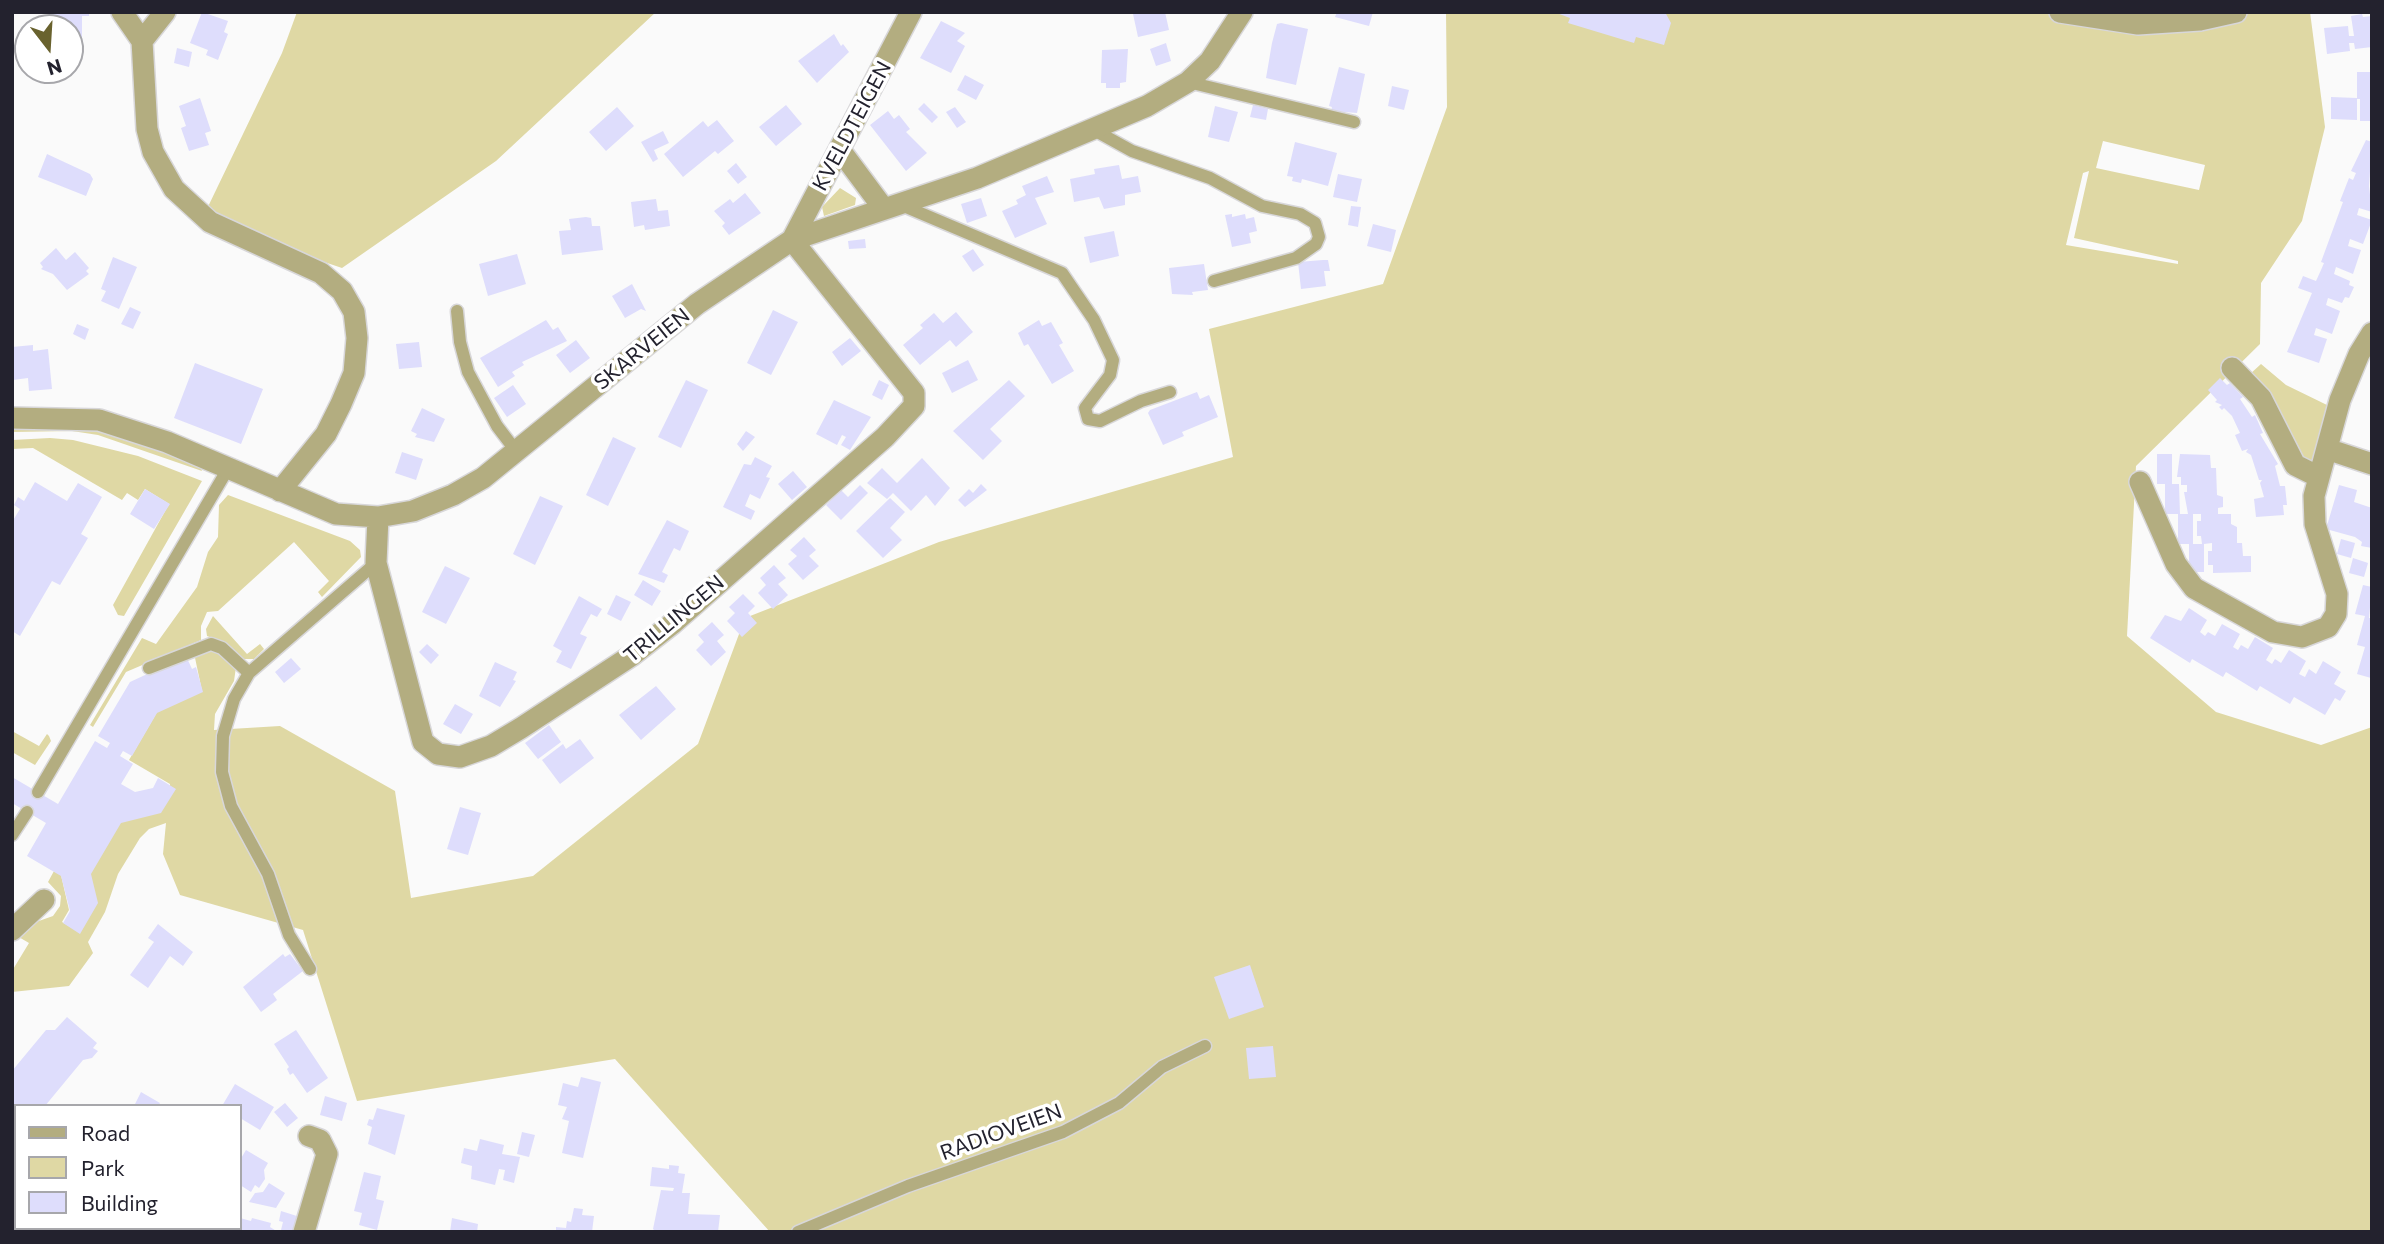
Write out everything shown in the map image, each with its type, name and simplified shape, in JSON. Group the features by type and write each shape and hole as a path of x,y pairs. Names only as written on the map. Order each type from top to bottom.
{"street":[{"path":"122,12 142,41 147,129 157,161 174,189 210,222 321,273 342,291 354,312 357,338 354,373 326,434 280,491"},
{"path":"142,41 164,12"},
{"name":"KVELDTEIGEN","path":"792,240 911,12"},
{"name":"SKARVEIEN","path":"12,418 99,420 229,467 336,514 378,517 413,511 453,495 483,478 697,304 792,240 977,178 1147,106 1188,82 1210,61 1242,12"},
{"path":"2060,12 2138,24 2200,20 2236,12"},
{"path":"840,150 892,207"},
{"name":"TRILLINGEN","path":"378,517 376,563 423,742 438,754 460,757 491,746 587,688 631,656 885,437 914,406 914,393 910,386 792,240"},
{"path":"2140,482 2184,579 2208,597 2273,632 2302,637 2328,627 2336,614 2338,604 2315,524 2314,496 2317,476 2340,400 2359,354 2372,333"},
{"path":"2232,368 2262,398 2295,465 2317,476"},
{"path":"2327,449 2372,464"},
{"path":"12,930 44,900"},
{"path":"304,1232 327,1154 320,1140 309,1136"}],"lane":[{"path":"1188,82 1354,122"},
{"path":"1094,130 1132,151 1210,178 1262,206 1300,214 1315,223 1319,237 1316,244 1296,258 1214,281"},
{"path":"892,207 1062,273 1094,320 1113,360 1110,375 1085,408 1088,419 1100,421 1141,401 1170,392"},
{"path":"457,311 460,342 468,372 497,426 516,451"},
{"path":"38,792 229,467"},
{"path":"310,969 284,923 264,866 239,825 222,772 221,754 227,719 234,699 249,673 376,563"},
{"path":"149,668 211,644 222,648 249,673"},
{"path":"12,835 27,812"},
{"name":"RADIOVEIEN","path":"798,1232 908,1186 1063,1132 1119,1103 1162,1067 1205,1046"}],"green space":[{"path":"297,12 656,12 496,161 342,268 274,245 204,215 282,53"},
{"path":"1446,12 2105,12 2127,21 2170,12 2310,12 2325,127 2302,221 2261,283 2260,344 2136,466 2127,636 2216,712 2321,745 2372,727 2372,1232 770,1232 615,1059 357,1101 303,930 180,895 163,854 166,823 149,829 140,838 118,874 105,912 88,942 93,953 69,986 12,992 12,971 29,943 17,936 36,922 53,916 60,906 61,896 48,882 54,871 61,875 69,910 62,922 79,932 89,873 119,822 169,796 170,784 129,760 157,712 202,691 194,653 210,649 236,667 234,681 215,714 214,730 280,726 395,791 411,898 533,876 698,744 745,618 939,542 1233,457 1209,329 1383,284 1447,107","holes":["2103,141 2205,165 2199,190 2096,168","2089,171 2074,238 2178,261 2178,264 2066,245 2083,173"]},
{"path":"840,188 856,198 855,205 824,216 822,207"},
{"path":"2261,364 2286,385 2327,405 2314,459 2309,462 2302,462 2249,375"},
{"path":"12,426 78,427 127,438 200,466 202,471 98,435 72,431 12,432"},
{"path":"12,440 73,440 138,456 202,481 124,616 118,615 113,605 169,504 145,489 138,500 127,493 122,500 33,448 12,449"},
{"path":"228,495 350,541 360,550 361,557 322,597 318,592 329,581 294,542 218,611 207,612 201,626 201,640 126,672 93,727 90,725 142,638 156,644 197,587 208,552 218,537 219,505"},
{"path":"213,616 247,654 260,644 264,649 254,659 242,659 228,644 207,636 206,629"},
{"path":"12,731 39,746 47,734 49,736 51,741 35,765 12,752"}],"building":[{"path":"89,12 89,16 84,14 51,14"},
{"path":"202,12 228,21 224,32 228,34 218,60 206,55 208,50 190,43"},
{"path":"1165,12 1169,30 1138,37 1133,14"},
{"path":"1337,12 1373,12 1369,26 1335,17"},
{"path":"1554,12 1665,12 1671,23 1664,45 1636,37 1634,43 1568,23 1570,18"},
{"path":"2362,14 2363,17 2372,16 2372,47 2355,49 2354,43 2349,43 2350,51 2327,54 2324,28 2348,26 2349,36 2354,36 2351,16"},
{"path":"941,21 965,33 957,41 965,46 951,73 920,58"},
{"path":"1277,24 1308,29 1296,85 1266,78"},
{"path":"834,34 841,46 843,44 849,52 817,83 798,61"},
{"path":"1166,43 1171,61 1156,66 1150,49"},
{"path":"177,48 192,52 189,67 174,63"},
{"path":"1128,49 1126,82 1120,83 1120,88 1106,88 1106,83 1101,83 1102,50"},
{"path":"1339,67 1365,74 1357,113 1331,111 1332,107 1329,106"},
{"path":"2357,72 2372,72 2372,121 2360,121 2360,99 2357,99 2357,120 2331,119 2331,97 2357,98"},
{"path":"965,75 984,85 976,100 957,90"},
{"path":"1392,86 1409,90 1404,110 1388,106"},
{"path":"200,98 211,131 205,133 209,145 189,151 181,128 186,126 179,106"},
{"path":"924,103 938,117 932,123 918,109"},
{"path":"786,105 802,124 776,146 759,127"},
{"path":"1253,105 1268,109 1266,120 1250,117"},
{"path":"1215,106 1238,112 1229,142 1208,137"},
{"path":"617,107 634,126 606,151 589,132"},
{"path":"955,107 966,122 957,128 946,112"},
{"path":"888,111 894,119 899,115 910,129 906,132 927,153 906,171 870,125"},
{"path":"717,120 734,141 718,154 715,151 683,177 664,154 703,121 708,127"},
{"path":"663,131 669,143 654,150 658,159 653,162 641,142"},
{"path":"2366,140 2372,142 2369,186 2372,212 2359,208 2357,215 2372,220 2363,244 2350,239 2348,246 2361,250 2353,274 2336,267 2334,274 2350,281 2349,285 2354,287 2349,298 2345,297 2342,303 2328,298 2326,305 2340,311 2332,334 2316,328 2314,335 2327,339 2319,363 2287,352 2312,293 2298,288 2303,276 2316,281 2343,202 2340,201 2349,178 2353,180 2356,173 2351,171"},
{"path":"1295,142 1337,153 1328,186 1302,179 1301,183 1292,181 1293,177 1287,176"},
{"path":"47,154 90,174 93,179 86,196 38,177"},
{"path":"736,163 747,177 738,184 727,171"},
{"path":"1119,165 1122,179 1138,176 1141,192 1125,195 1125,205 1104,209 1099,197 1074,202 1070,179 1095,174 1094,169"},
{"path":"1338,174 1362,179 1357,202 1333,197"},
{"path":"1047,176 1054,192 1035,198 1047,224 1015,238 1002,211 1018,204 1016,200 1026,195 1022,186"},
{"path":"745,193 761,213 729,235 722,226 725,223 714,211 730,199 733,203"},
{"path":"981,198 987,216 967,223 961,204"},
{"path":"656,199 658,211 668,210 670,226 645,230 644,225 634,227 631,202"},
{"path":"1351,206 1361,207 1358,227 1348,225"},
{"path":"1232,214 1232,217 1245,214 1246,219 1254,217 1257,231 1249,233 1251,243 1232,247 1225,215"},
{"path":"591,218 592,226 600,226 603,250 562,255 559,231 571,230 569,219"},
{"path":"1373,224 1396,230 1391,252 1367,246"},
{"path":"1114,231 1119,256 1090,263 1084,237"},
{"path":"865,239 866,248 849,249 848,241"},
{"path":"56,248 66,260 75,252 89,268 86,271 89,274 67,290 53,274 41,269 43,267 40,263"},
{"path":"973,249 984,265 973,272 962,256"},
{"path":"517,254 526,284 488,296 479,264"},
{"path":"113,257 137,267 119,309 101,301 106,291 101,289"},
{"path":"1328,260 1330,271 1324,271 1326,286 1301,289 1298,262"},
{"path":"1204,264 1208,290 1192,292 1193,295 1172,294 1169,268"},
{"path":"632,284 646,311 641,309 625,318 612,296"},
{"path":"130,307 141,312 133,329 121,324"},
{"path":"773,310 798,322 771,375 747,363"},
{"path":"956,312 973,332 956,347 950,340 920,365 903,345 923,328 920,325 934,313 943,323"},
{"path":"546,320 553,330 558,327 567,341 522,362 524,365 512,372 515,376 498,387 480,358"},
{"path":"1039,320 1042,326 1051,322 1063,343 1059,345 1074,371 1052,384 1028,344 1024,346 1018,333"},
{"path":"77,324 89,329 85,340 73,334"},
{"path":"850,338 861,351 842,366 832,352"},
{"path":"576,340 590,358 570,373 556,355"},
{"path":"419,342 422,367 399,369 396,344"},
{"path":"33,345 33,351 48,349 52,389 29,391 28,378 13,380 12,347"},
{"path":"968,360 978,380 952,393 942,373"},
{"path":"195,363 263,389 241,444 174,418"},
{"path":"2220,378 2227,385 2230,383 2243,397 2240,399 2252,417 2255,415 2263,433 2260,434 2278,464 2275,466 2280,486 2285,486 2287,505 2283,505 2284,515 2256,517 2254,499 2264,497 2260,483 2262,480 2259,480 2251,455 2246,452 2248,449 2242,451 2235,435 2240,433 2232,416 2219,407 2222,405 2215,402 2217,400 2208,390"},
{"path":"686,380 708,390 681,448 658,437"},
{"path":"879,380 889,385 882,400 872,395"},
{"path":"1009,380 1025,396 990,429 1002,441 983,460 953,431"},
{"path":"513,385 526,404 507,417 494,398"},
{"path":"1197,392 1200,399 1209,395 1218,417 1182,432 1184,436 1163,445 1148,413"},
{"path":"834,400 871,417 850,450 841,445 846,437 842,435 837,445 816,434"},
{"path":"422,408 445,419 434,442 415,437 417,434 411,431"},
{"path":"746,431 755,437 743,451 737,444"},
{"path":"613,437 636,448 608,506 586,495"},
{"path":"402,452 423,459 416,480 395,473"},
{"path":"2157,454 2172,454 2172,484 2179,484 2180,514 2188,514 2184,492 2187,492 2187,485 2181,485 2181,477 2177,477 2180,454 2210,455 2211,468 2216,468 2217,495 2223,497 2223,507 2218,508 2218,514 2231,514 2231,524 2237,527 2237,543 2242,543 2243,556 2251,556 2251,572 2213,573 2213,565 2208,565 2208,551 2212,551 2212,543 2204,544 2204,572 2189,572 2189,544 2178,544 2178,514 2165,514 2165,484 2157,484","holes":["2193,514 2201,514 2201,521 2197,521 2197,536 2201,536 2202,544 2193,544"]},
{"path":"755,457 772,466 766,477 770,478 760,499 750,494 745,506 755,511 751,520 723,507 744,464 751,465"},
{"path":"922,458 950,488 935,506 926,495 911,511 893,493 887,499 867,483 882,468 897,483"},
{"path":"793,471 807,487 792,500 778,484"},
{"path":"35,482 67,501 78,483 102,497 81,534 88,538 60,585 52,581 20,636 12,631 12,522 20,509 14,505 18,497 24,501"},
{"path":"981,484 987,490 965,507 958,500 969,489 973,493"},
{"path":"860,485 868,493 841,520 826,505 841,490 848,497"},
{"path":"2339,485 2357,490 2354,502 2372,508 2372,548 2361,546 2362,542 2355,537 2326,529"},
{"path":"145,489 170,504 154,529 130,514"},
{"path":"540,496 563,506 535,565 513,554"},
{"path":"890,498 905,512 890,528 902,540 883,558 856,531"},
{"path":"667,520 689,531 680,551 674,548 662,572 668,575 664,583 638,574"},
{"path":"804,537 816,550 809,556 819,566 803,580 788,564 797,556 790,550"},
{"path":"2341,539 2355,543 2351,558 2337,554"},
{"path":"2353,558 2368,563 2364,577 2349,573"},
{"path":"774,565 786,578 778,584 788,595 773,609 758,593 766,585 760,578"},
{"path":"445,566 470,578 446,624 422,612"},
{"path":"643,580 661,591 652,606 634,595"},
{"path":"2363,585 2372,587 2369,618 2372,618 2371,678 2357,674 2365,647 2357,645 2365,616 2355,614"},
{"path":"743,594 755,606 748,613 757,623 742,637 727,621 735,613 729,607"},
{"path":"616,595 631,602 621,621 607,614"},
{"path":"579,596 602,609 597,617 591,614 580,634 587,637 571,669 556,662 562,651 553,646"},
{"path":"2189,608 2207,620 2200,632 2205,636 2208,632 2215,636 2222,624 2240,634 2233,647 2238,650 2241,645 2248,649 2255,637 2273,648 2266,660 2272,664 2275,659 2281,663 2289,650 2306,661 2299,674 2305,677 2309,669 2316,674 2323,661 2341,672 2334,684 2346,691 2340,701 2335,698 2325,715 2294,697 2290,704 2260,686 2257,691 2226,672 2223,677 2192,659 2190,663 2150,638 2165,615 2181,621"},
{"path":"712,622 724,635 717,641 726,652 711,666 696,650 704,642 698,635"},
{"path":"427,644 439,655 431,664 419,652"},
{"path":"186,656 192,669 196,667 203,692 157,713 132,756 123,751 120,756 133,764 121,784 135,792 153,788 158,778 176,789 161,813 121,823 91,874 98,903 80,934 63,923 70,911 61,876 27,856 46,823 12,803 12,777 58,804 95,741 107,748 110,743 98,736 130,682"},
{"path":"291,658 301,669 284,683 275,672"},
{"path":"495,662 517,672 513,680 516,681 500,707 479,696"},
{"path":"656,686 676,709 641,740 619,715"},
{"path":"455,704 473,714 461,734 443,724"},
{"path":"549,725 561,742 538,759 525,743"},
{"path":"580,739 594,758 560,784 542,760 563,744 566,749"},
{"path":"460,807 481,813 468,855 447,849"},
{"path":"158,924 193,952 183,966 170,956 148,988 130,975 154,942 148,938"},
{"path":"283,954 285,957 290,954 303,971 273,994 277,1000 261,1012 243,987"},
{"path":"1250,965 1264,1007 1229,1019 1214,977"},
{"path":"67,1017 97,1043 93,1048 98,1051 92,1058 83,1060 47,1104 14,1104 14,1124 12,1071 46,1030 55,1030"},
{"path":"296,1030 328,1078 307,1093 293,1073 290,1075 287,1069 289,1067 274,1044"},
{"path":"1273,1046 1276,1077 1249,1079 1246,1048"},
{"path":"581,1077 601,1082 583,1158 562,1153 569,1121 562,1119 567,1107 558,1105 563,1083 578,1087"},
{"path":"235,1084 274,1107 260,1130 242,1119 242,1104 223,1104"},
{"path":"141,1092 160,1103 159,1104 135,1104"},
{"path":"325,1096 347,1103 342,1121 320,1115"},
{"path":"285,1103 298,1118 287,1127 274,1112"},
{"path":"377,1108 405,1115 395,1155 368,1144 372,1127 367,1125 369,1119 373,1120"},
{"path":"522,1132 535,1135 529,1157 517,1154"},
{"path":"480,1139 504,1145 502,1154 520,1157 514,1183 503,1180 505,1170 499,1169 495,1185 471,1179 472,1166 461,1163 464,1148 477,1151"},
{"path":"246,1150 268,1163 264,1170 265,1179 259,1188 255,1185 251,1192 242,1186 242,1157"},
{"path":"669,1165 679,1166 678,1173 685,1174 682,1193 690,1193 688,1214 720,1215 718,1232 656,1232 653,1229 661,1190 673,1191 674,1188 650,1186 652,1167 669,1169"},
{"path":"364,1172 381,1176 376,1199 384,1201 377,1230 359,1225 362,1213 354,1211"},
{"path":"269,1183 285,1193 276,1208 249,1202 255,1193 263,1192"},
{"path":"574,1208 583,1209 582,1215 594,1216 592,1232 556,1232 556,1227 566,1228 567,1221 571,1222"},
{"path":"281,1211 300,1217 295,1232 281,1230"},
{"path":"252,1218 271,1223 270,1227 278,1232 234,1232 242,1230 242,1219 251,1221"},
{"path":"452,1218 478,1224 477,1232 450,1232"}]}
